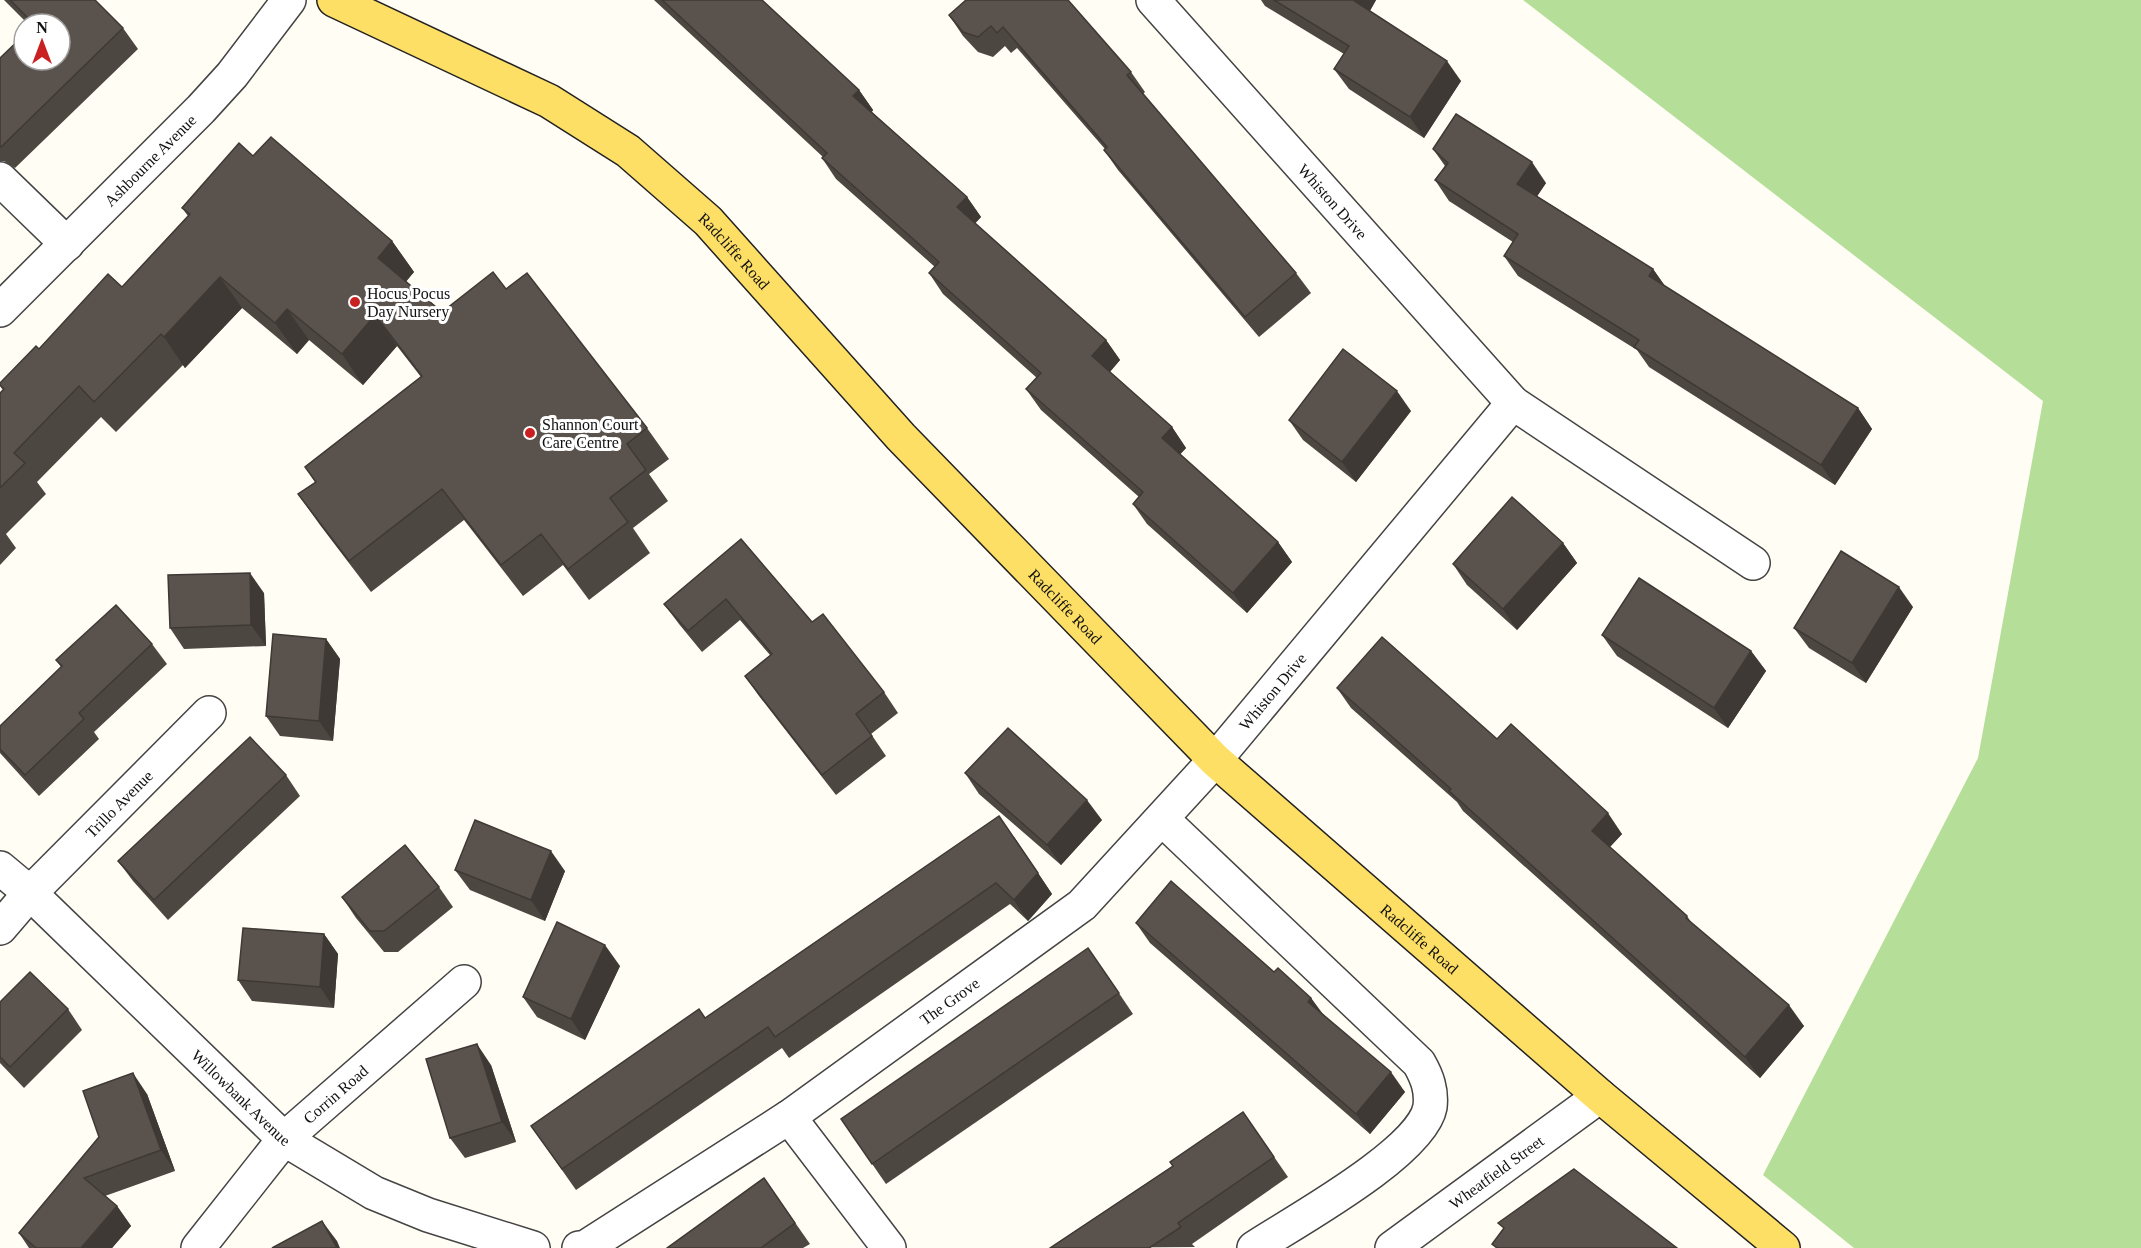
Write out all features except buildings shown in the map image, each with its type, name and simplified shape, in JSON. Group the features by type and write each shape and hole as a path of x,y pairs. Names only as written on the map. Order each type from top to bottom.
{"main road":[{"name":"Radcliffe Road","path":"334,0 549,101 628,151 708,221 901,437 1215,760 1600,1096 1783,1248"}],"street":[{"name":"Ashbourne Avenue","path":"0,310 224,84 289,0"},
{"name":"Whiston Drive","path":"1153,0 1513,403 1753,563"},
{"path":"0,179 67,244"},
{"name":"Whiston Drive","path":"1215,760 1513,403"},
{"name":"Trillo Avenue","path":"0,928 30,893 209,713"},
{"name":"The Grove","path":"789,1117 1082,905 1215,760"},
{"path":"1162,819 1419,1063 1428,1079 1430,1108 1409,1142 1380,1166 1254,1248"},
{"name":"Willowbank Avenue","path":"0,868 30,893 284,1138 374,1193 428,1215 533,1248"},
{"name":"Corrin Road","path":"198,1248 284,1138 464,982"},
{"name":"Wheatfield Street","path":"1406,1244 1600,1096"},
{"path":"579,1248 586,1247 789,1117 889,1248"}],"green space":[{"path":"1523,0 2141,0 2141,1248 1854,1248 1763,1175 1978,758 2043,401"}],"place":[{"name":"Hocus Pocus Day Nursery","path":"355,302"},
{"name":"Shannon Court Care Centre","path":"530,433"}]}
